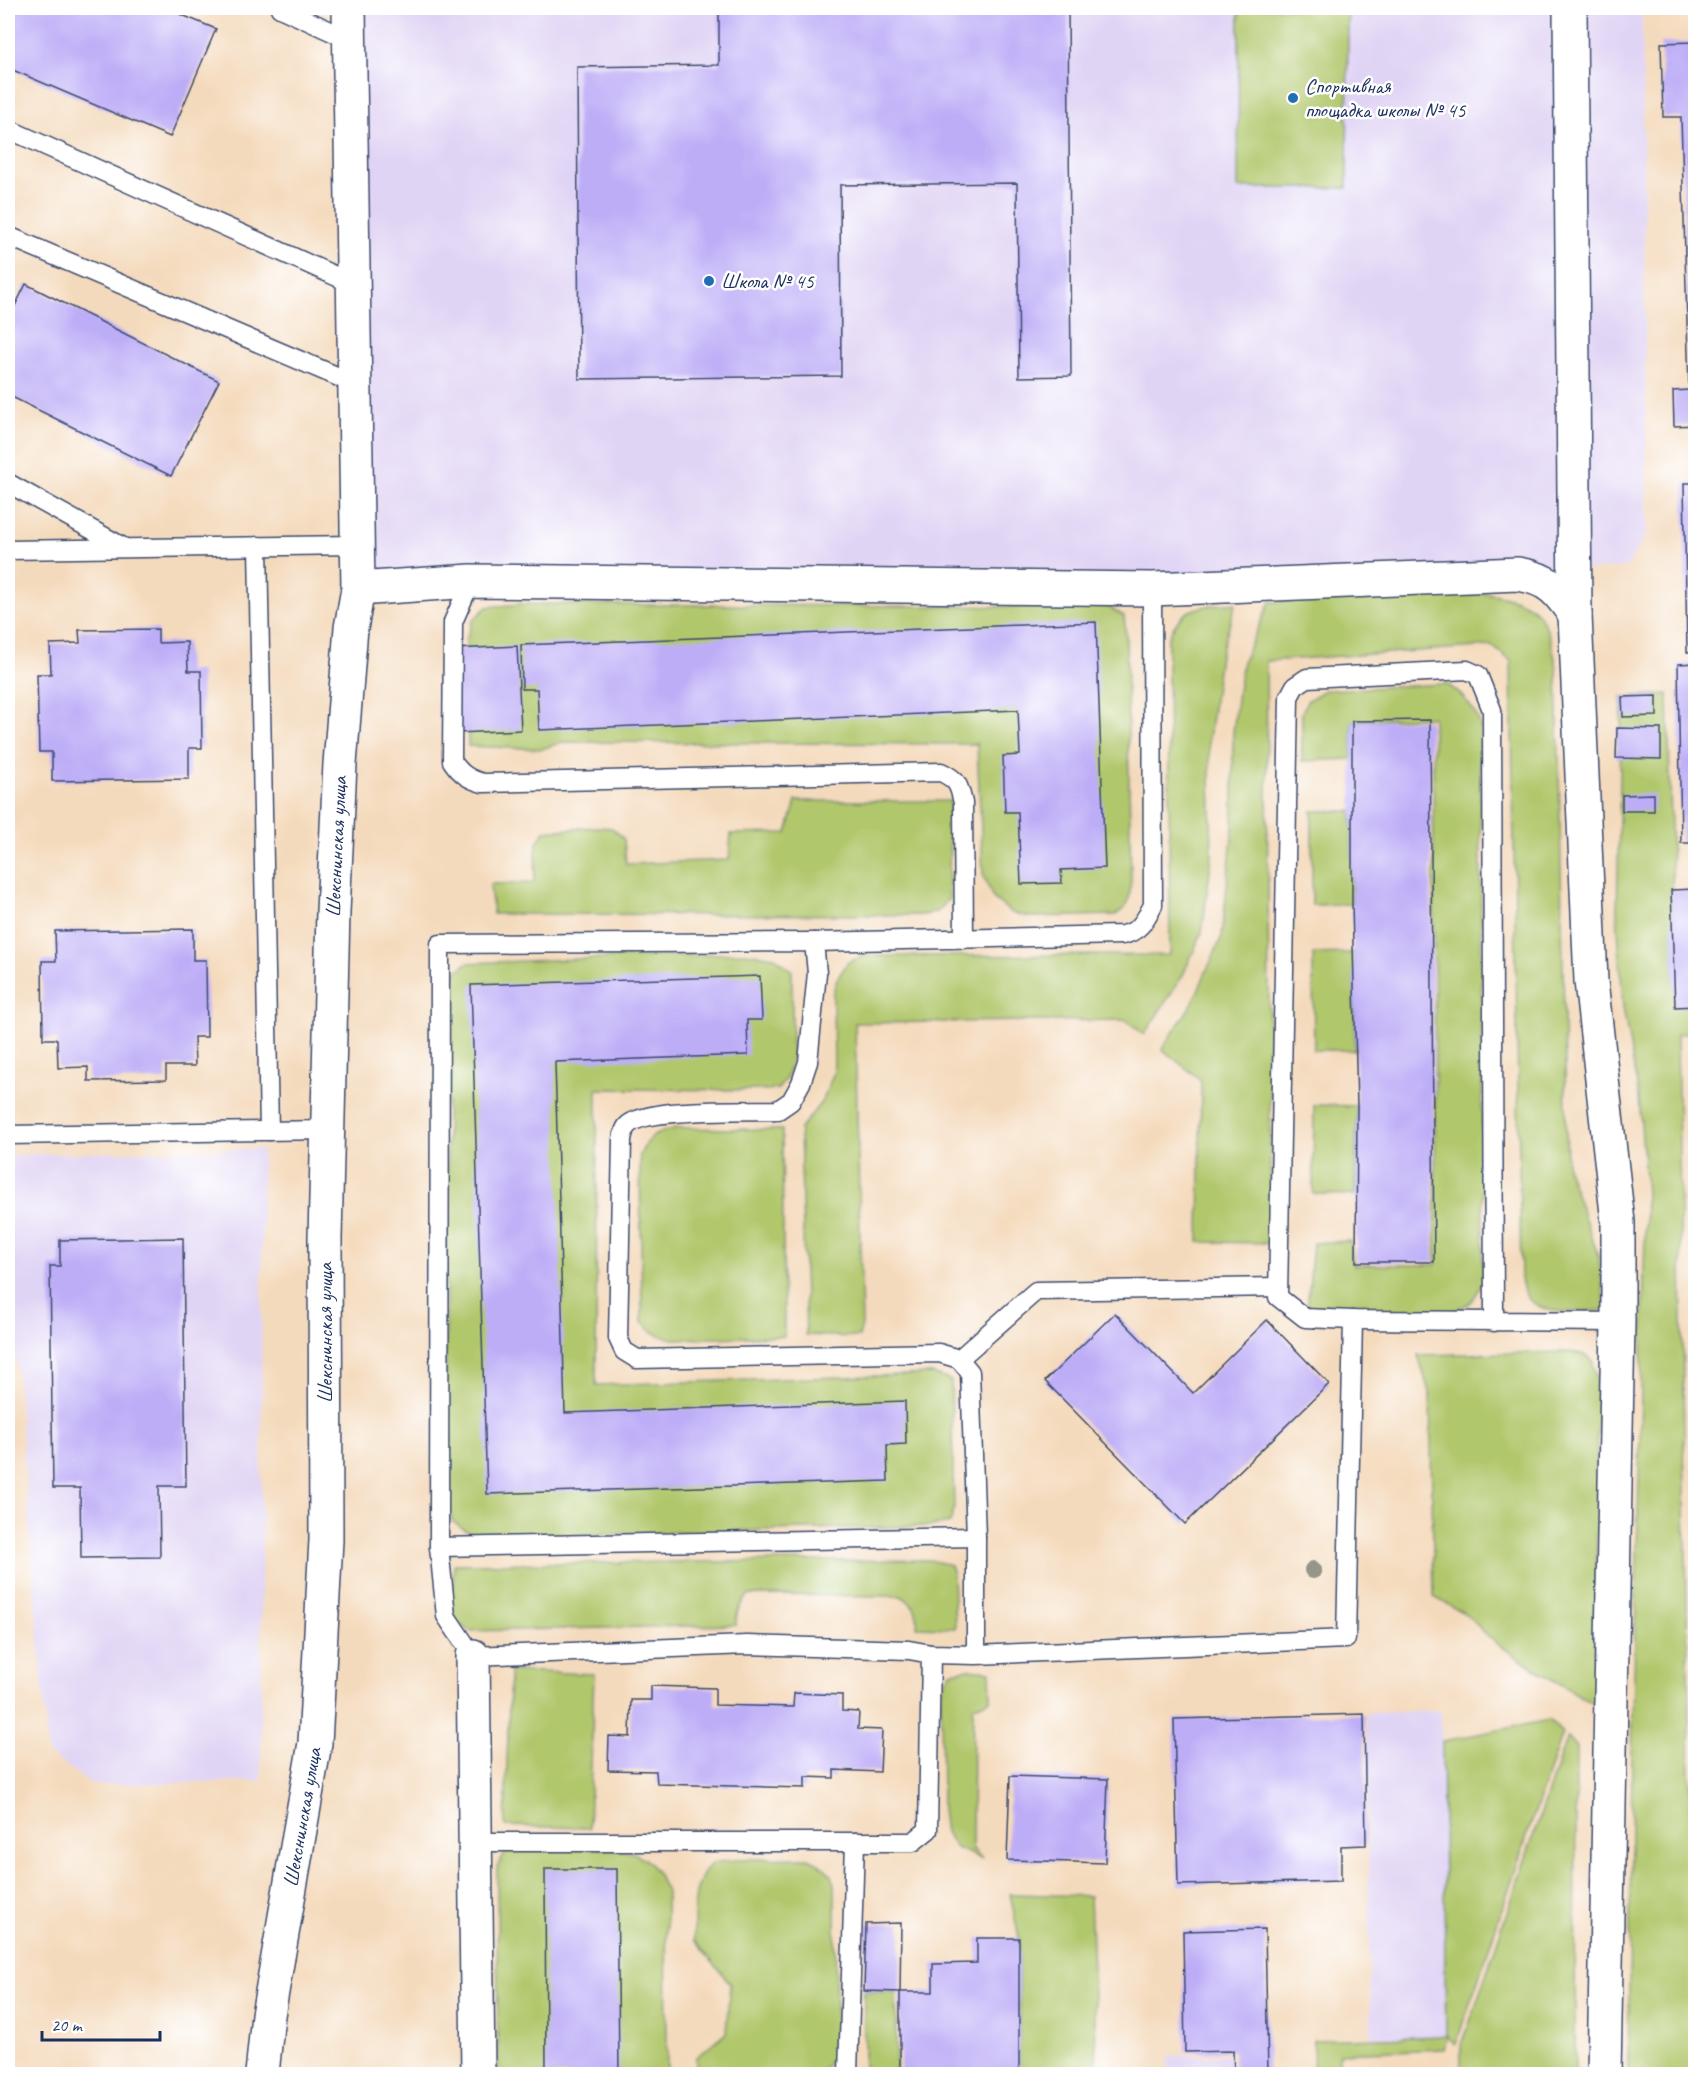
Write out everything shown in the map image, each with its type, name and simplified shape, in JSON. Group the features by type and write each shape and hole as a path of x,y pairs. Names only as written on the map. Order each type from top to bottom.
{"street":[{"name":"Шекснинская улица","path":"262,2074 268,2015 315,1743 326,1540 325,1238 333,912 340,764 351,628 358,589 349,8"},
{"path":"1570,8 1575,615 1591,981 1618,1221 1604,2074"},
{"path":"358,589 471,581 1152,589 1518,574 1547,582 1559,592 1575,615"},
{"path":"472,1656 478,2074"}],"lane":[{"path":"280,8 350,40"},
{"path":"8,129 353,284"},
{"path":"8,236 355,384"},
{"path":"8,483 125,548"},
{"path":"8,550 357,545"},
{"path":"258,546 269,1131"},
{"path":"471,581 453,622 452,761 468,779 483,783 941,772 959,784 963,802 963,939"},
{"path":"1152,589 1152,905 1144,923 1134,933 814,942 440,944 439,1547 446,1616 472,1656 747,1645 909,1650 931,1654 976,1655 1346,1639 1353,1320"},
{"path":"1494,1322 1492,710 1478,675 1467,670 1307,678 1295,686 1289,697 1278,1297 1305,1318 1494,1322 1618,1322"},
{"path":"814,942 817,973 807,1062 801,1083 790,1101 778,1110 661,1114 637,1119 626,1127 622,1139 618,1338 624,1351 638,1359 939,1353 959,1359 970,1372 976,1537 976,1655"},
{"path":"8,1135 327,1130"},
{"path":"959,1359 1036,1291 1278,1287"},
{"path":"439,1547 976,1537"},
{"path":"475,1842 913,1842 928,1830 931,1654"},
{"path":"848,2074 855,1842"}],"shaded area":[{"path":"353,8 1642,8 1647,532 1627,567 1518,574 358,589"},
{"path":"262,1149 261,1781 93,1785 48,1753 8,1261 8,1155"},
{"path":"1441,1711 1446,2036 1371,2037 1366,1713"},
{"path":"1230,2055 1231,2074 1169,2074 1168,2056"}],"green space":[{"name":"Спортивная площадка школы № 45","path":"1239,8 1348,8 1347,188 1238,188"},
{"path":"1488,593 1520,602 1539,615 1545,624 1557,668 1567,1169 1598,1255 1606,1310 1562,1312 1540,1307 1525,1293 1521,1279 1511,661 1492,646 1266,661 1271,1243 1199,1242 1201,1080 1162,1049 1192,1004 1222,936 1233,827 1233,733 1238,691 1243,661 1270,602"},
{"path":"1236,603 1220,655 1209,738 1212,855 1202,932 1183,975 1144,1035 1126,1020 855,1023 862,1325 859,1337 806,1335 800,1129 823,1100 834,1072 833,993 837,979 848,962 864,956 1170,955 1168,639 1180,619 1194,609"},
{"path":"523,604 1080,607 1105,605 1124,616 1126,636 1131,879 1127,904 1115,915 1030,917 1012,913 993,898 983,874 977,744 562,742 542,749 468,746 466,640 473,620 487,607"},
{"path":"1446,684 1466,701 1480,723 1483,1281 1477,1294 1469,1303 1446,1313 1307,1312 1313,1243 1350,1241 1354,1265 1436,1265 1433,717 1352,721 1352,759 1302,761 1302,713 1307,701 1325,690"},
{"path":"1668,694 1675,1006 1695,1006 1695,1033 1677,1034 1695,2074 1628,2074 1632,1758 1646,1193 1639,1097 1623,1007 1617,912 1622,697"},
{"path":"796,801 950,801 949,899 938,911 924,915 493,914 490,884 534,883 537,843 545,831 612,828 624,839 626,864 729,860 731,834 787,833"},
{"path":"1312,811 1352,811 1352,904 1312,905"},
{"path":"745,953 775,957 792,971 792,1057 787,1077 778,1089 597,1089 596,1385 933,1374 951,1381 954,1509 950,1523 931,1526 484,1537 467,1531 452,1521 445,1481 448,988 456,972 467,963"},
{"path":"1354,953 1355,1050 1314,1050 1313,954"},
{"path":"1314,1105 1357,1106 1355,1195 1313,1194"},
{"path":"677,1128 782,1130 784,1336 674,1339 656,1334 642,1322 640,1155 654,1136"},
{"path":"1568,1352 1582,1354 1592,1360 1598,1386 1595,1705 1521,1660 1491,1639 1466,1614 1434,1597 1430,1395 1418,1355"},
{"path":"930,1560 950,1565 953,1574 955,1628 917,1627 915,1609 901,1596 749,1595 739,1608 736,1625 469,1631 456,1621 451,1608 454,1564"},
{"path":"967,1669 990,1671 991,1699 973,1707 972,1848 982,1859 956,1848 945,1833 942,1809 941,1697 944,1683 951,1672"},
{"path":"510,1671 594,1674 589,1828 505,1826"},
{"path":"1549,1720 1562,1733 1456,2044 1447,2036 1444,2049 1339,2053 1339,2074 1313,2074 1314,2040 1446,2036 1442,1741"},
{"path":"1567,1737 1576,1747 1575,2074 1461,2074 1461,2048"},
{"path":"522,1849 600,1849 629,1852 643,1858 658,1875 666,1890 667,2074 498,2074 497,1867 505,1853"},
{"path":"808,1858 824,1868 835,1884 836,2056 818,2074 696,2074 696,2057 726,2033 730,1983 694,1940 695,1899 700,1881 712,1863 743,1859"},
{"path":"1010,1894 1090,1896 1097,2074 1019,2074 1019,1938"},
{"path":"864,1991 896,1992 896,2074 864,2074"}],"building":[{"path":"8,8 165,8 216,29 170,137 8,68"},
{"name":"Школа № 45","path":"719,8 1068,8 1071,376 1019,377 1017,183 840,185 841,376 579,379 577,67 719,65"},
{"path":"1696,42 1696,425 1674,426 1673,391 1689,390 1681,117 1663,117 1661,43"},
{"path":"26,284 219,381 171,476 8,395 8,320"},
{"path":"1684,483 1696,483 1696,652 1687,652"},
{"path":"1096,622 1105,868 1061,870 1062,883 1021,884 1018,812 1005,812 1003,756 1020,755 1018,710 539,730 537,689 522,689 521,645"},
{"path":"158,629 158,643 187,642 188,671 201,671 202,748 189,748 189,779 52,781 52,752 39,752 37,674 51,674 50,644 80,643 79,630"},
{"path":"517,646 521,730 458,733 454,649"},
{"path":"1696,663 1696,843 1681,843 1678,664"},
{"path":"1657,696 1657,716 1623,717 1622,697"},
{"path":"1430,720 1434,1262 1356,1262 1357,1106 1352,904 1352,721"},
{"path":"1617,728 1661,729 1661,759 1616,758"},
{"path":"1654,794 1654,811 1622,811 1622,795"},
{"path":"1696,889 1696,1006 1675,1007 1671,890"},
{"path":"193,929 193,960 206,960 207,1037 194,1037 195,1066 166,1066 166,1080 88,1081 88,1067 58,1068 57,1039 43,1039 42,961 56,961 55,931"},
{"path":"760,976 762,1020 747,1020 748,1055 555,1062 565,1413 905,1401 906,1444 887,1445 888,1481 487,1494 471,985"},
{"path":"183,1238 186,1486 159,1486 160,1557 81,1558 80,1488 53,1488 50,1266 60,1266 60,1240"},
{"path":"1115,1313 1193,1393 1267,1320 1329,1384 1185,1524 1045,1381"},
{"path":"651,1686 715,1688 715,1705 793,1707 794,1693 842,1695 842,1711 859,1712 858,1729 882,1730 880,1772 834,1770 834,1778 805,1777 805,1788 657,1784 656,1771 608,1770 609,1736 630,1737 631,1700 651,1700"},
{"path":"1364,1714 1366,1845 1341,1846 1341,1881 1178,1885 1174,1719"},
{"path":"1010,1776 1108,1779 1105,1863 1007,1860"},
{"path":"545,1869 617,1869 619,2074 546,2074"},
{"path":"901,1923 900,1992 864,1991 866,1924"},
{"path":"1265,1929 1268,2074 1234,2074 1233,2051 1185,2052 1183,1931"},
{"path":"977,1938 1019,1938 1019,2074 900,2074 900,1992 933,1992 933,1964 977,1963"}],"place":[{"name":"Спортивная площадка школы № 45","path":"1293,98"},
{"name":"Школа № 45","path":"709,281"}]}
